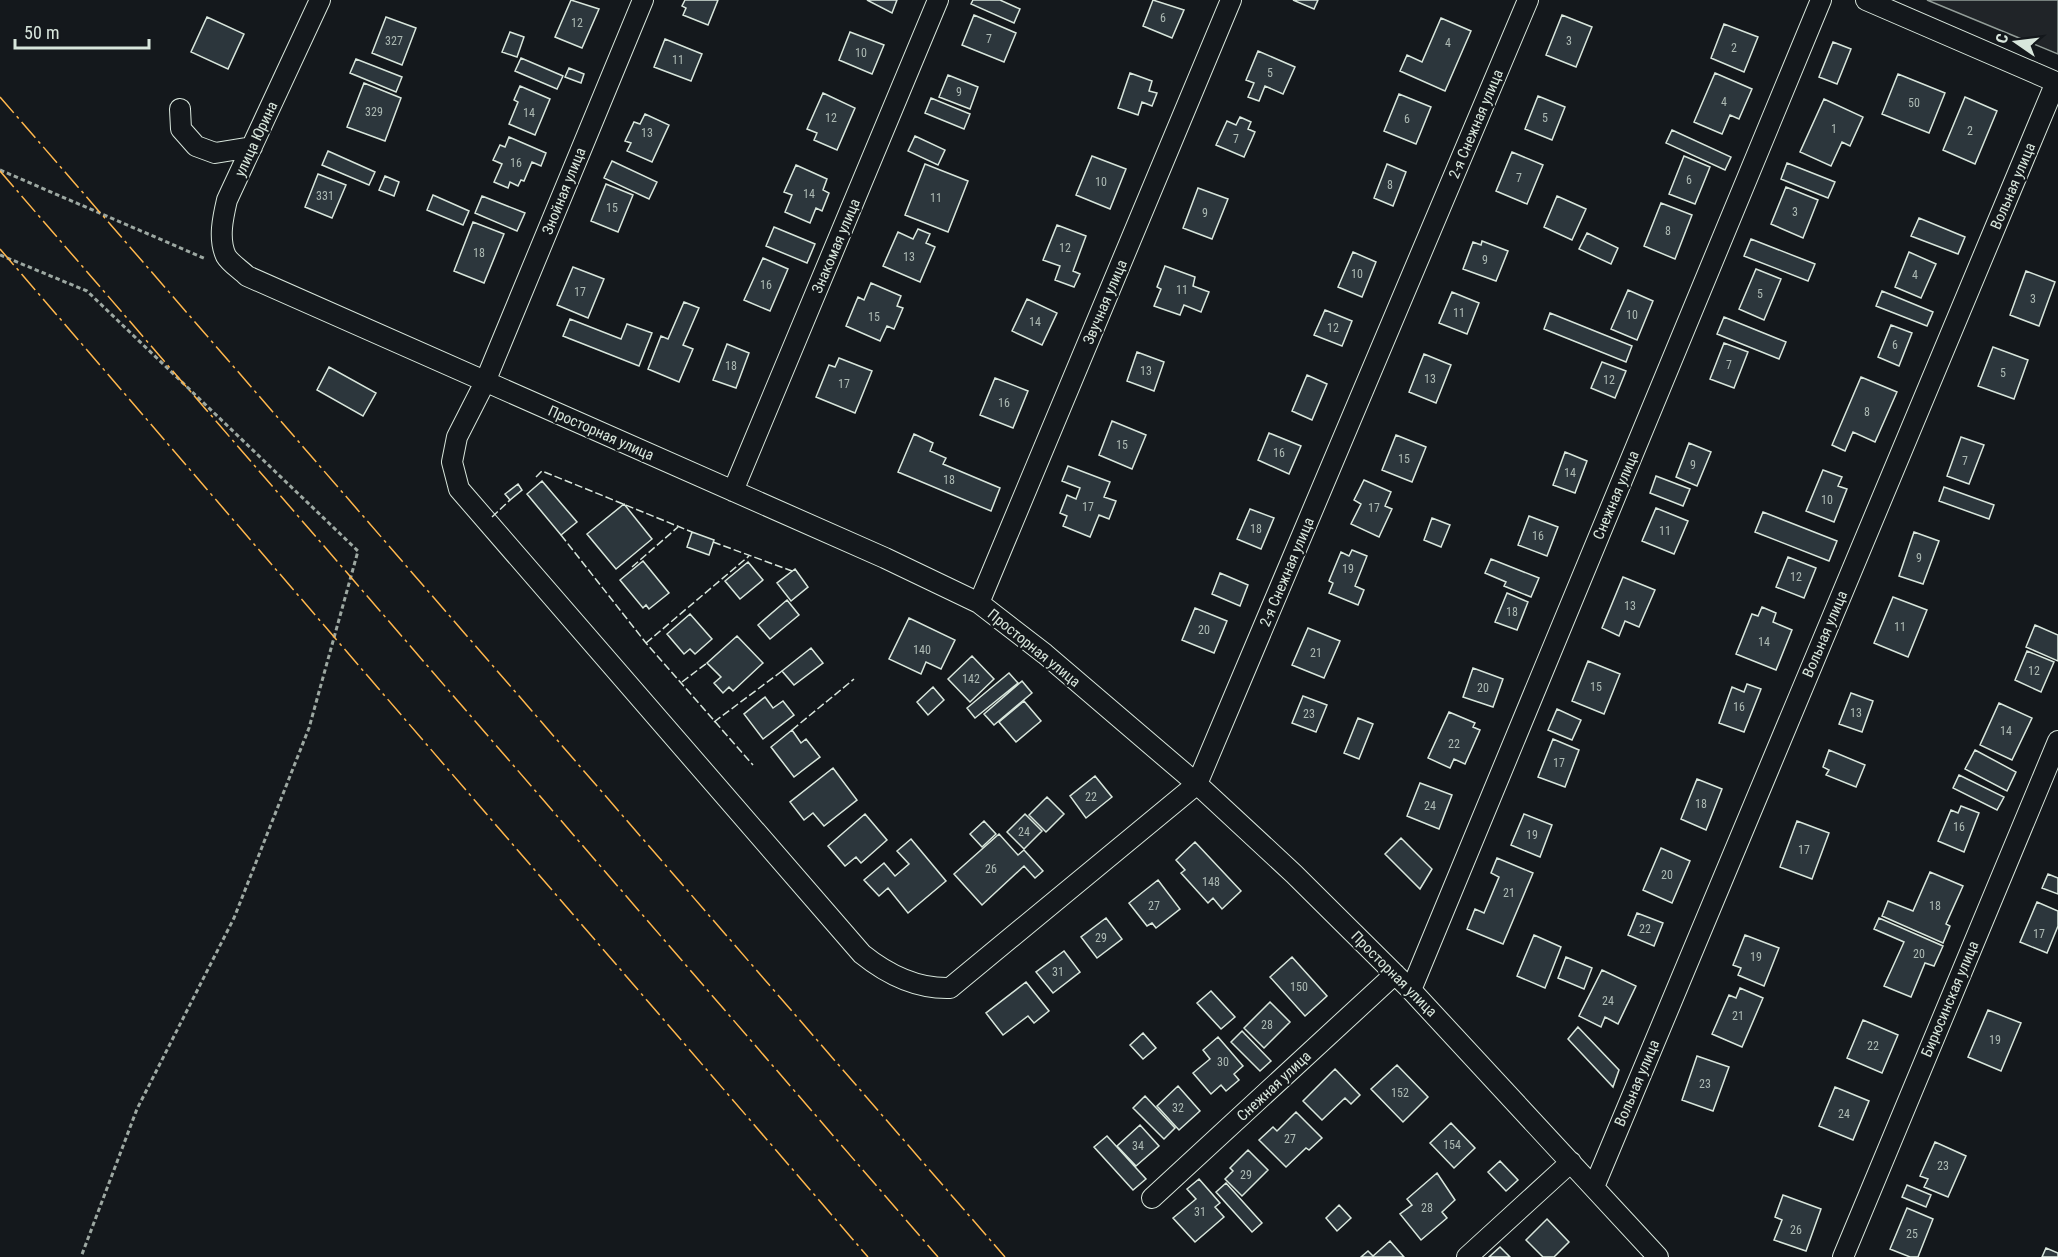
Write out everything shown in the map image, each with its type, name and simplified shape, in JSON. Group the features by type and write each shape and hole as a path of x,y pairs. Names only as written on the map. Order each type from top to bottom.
{"street":[{"name":"улица Юрина","path":"247,276 226,257 222,235 228,200 320,0"},
{"name":"Знойная улица","path":"643,0 485,382 457,437 452,462 459,489 855,945 883,971"},
{"name":"Знакомая улица","path":"733,491 938,0"},
{"name":"Звучная улица","path":"979,603 1231,0"},
{"name":"2-я Снежная улица","path":"883,971 930,988 950,988 1197,784 1528,0"},
{"name":"Снежная улица","path":"1411,990 1821,0"},
{"path":"1866,0 2057,83"},
{"name":"Вольная улица","path":"1594,1186 2057,83"},
{"path":"180,109 181,129 196,146 215,153 252,147"},
{"name":"Просторная улица","path":"247,276 733,491 979,603 1045,654 1197,784 1294,874 1411,990 1658,1257"},
{"name":"Бирюсинская улица","path":"1843,1257 2058,741"},
{"name":"Снежная улица","path":"1152,1198 1395,974"},
{"path":"1467,1257 1571,1162"}],"path":[{"path":"0,170 214,262"},
{"path":"0,255 87,291 358,551 309,728 234,918 137,1109 81,1257"}],"shaded area":[{"path":"1927,0 2058,0 2058,54"}],"building":[{"path":"571,0 599,9 582,48 555,37"},
{"path":"685,0 718,0 708,25 683,15 686,8 682,6"},
{"path":"867,0 897,0 892,13"},
{"path":"973,0 1000,0 1020,9 1014,23 971,4"},
{"path":"1153,0 1184,10 1172,38 1143,26"},
{"path":"1293,0 1318,0 1314,9"},
{"path":"974,15 1016,33 1004,62 962,45"},
{"path":"1562,15 1592,27 1576,67 1546,55"},
{"path":"207,17 244,34 228,69 191,52"},
{"path":"386,17 416,28 402,65 372,53"},
{"path":"1441,18 1471,31 1445,91 1400,71 1407,55 1422,62"},
{"path":"1724,24 1758,37 1744,72 1711,58"},
{"path":"510,32 524,37 517,57 502,52"},
{"path":"850,32 884,45 872,74 839,60"},
{"path":"665,39 702,54 691,81 654,67"},
{"path":"1833,42 1851,49 1837,84 1819,77"},
{"path":"1258,51 1295,67 1283,94 1265,86 1259,101 1248,97 1254,83 1246,80"},
{"path":"521,58 563,76 557,89 515,71"},
{"path":"356,59 402,77 396,92 350,73"},
{"path":"569,68 584,74 581,83 565,77"},
{"path":"1130,73 1152,81 1149,91 1157,93 1152,106 1142,102 1138,115 1118,108"},
{"path":"1715,73 1752,89 1739,119 1730,115 1722,134 1694,122"},
{"path":"1898,74 1945,93 1929,133 1882,114"},
{"path":"948,75 978,87 970,109 939,97"},
{"path":"364,83 401,98 385,141 347,127"},
{"path":"520,86 550,99 535,135 509,124 518,102 514,100"},
{"path":"823,93 855,108 837,150 814,140 817,133 807,129"},
{"path":"1399,94 1431,107 1416,144 1384,131"},
{"path":"1538,96 1565,107 1552,140 1525,129"},
{"path":"1965,97 1997,111 1975,164 1943,150"},
{"path":"931,98 970,114 964,129 925,113"},
{"path":"1824,99 1863,117 1850,146 1842,142 1831,166 1800,152"},
{"path":"645,114 669,125 652,162 627,151 631,143 625,141 634,122 640,124"},
{"path":"1240,117 1251,122 1248,129 1255,132 1244,157 1216,145 1227,121 1236,125"},
{"path":"1672,130 1731,157 1725,170 1666,143"},
{"path":"915,136 945,150 938,165 908,151"},
{"path":"509,137 546,153 541,166 532,162 524,181 521,180 518,186 510,182 508,188 494,182 502,164 493,160 500,145 505,147"},
{"path":"328,151 375,172 369,185 322,165"},
{"path":"1512,152 1543,165 1527,204 1496,191"},
{"path":"1092,156 1126,169 1110,209 1076,195"},
{"path":"1684,156 1710,167 1695,204 1669,194"},
{"path":"612,161 657,182 649,199 604,178"},
{"path":"1787,163 1835,182 1828,198 1781,179"},
{"path":"925,164 968,181 948,232 905,215"},
{"path":"1387,164 1406,172 1393,206 1374,198"},
{"path":"796,165 827,179 823,190 829,193 822,211 816,208 810,223 785,212 792,195 784,192"},
{"path":"318,174 346,185 332,218 305,207"},
{"path":"385,176 399,182 394,196 379,190"},
{"path":"606,184 633,195 618,232 591,221"},
{"path":"1786,187 1818,200 1803,238 1771,224"},
{"path":"1198,188 1228,199 1212,239 1183,228"},
{"path":"433,195 469,211 463,225 427,210"},
{"path":"482,196 525,213 517,231 475,213"},
{"path":"1557,196 1586,209 1572,240 1544,227"},
{"path":"1661,203 1692,215 1675,259 1644,246"},
{"path":"1919,218 1965,237 1958,254 1911,236"},
{"path":"473,222 504,234 484,283 454,271"},
{"path":"1057,225 1086,236 1073,271 1080,274 1074,287 1055,280 1060,266 1043,260"},
{"path":"774,227 815,244 807,263 766,246"},
{"path":"918,229 930,234 926,243 935,247 920,282 883,266 898,232 913,239"},
{"path":"1587,233 1618,248 1611,264 1579,249"},
{"path":"1751,239 1815,264 1808,281 1744,256"},
{"path":"1482,241 1508,251 1496,281 1463,269 1473,242 1481,245"},
{"path":"1353,252 1376,262 1362,297 1338,287"},
{"path":"1909,252 1936,264 1921,298 1895,287"},
{"path":"763,258 788,269 770,311 744,300"},
{"path":"1165,266 1195,277 1193,286 1209,292 1201,312 1184,305 1180,315 1154,306 1161,289 1157,287"},
{"path":"573,267 604,279 588,318 557,305"},
{"path":"1756,269 1781,279 1764,320 1739,309"},
{"path":"2026,271 2055,282 2039,326 2010,315"},
{"path":"871,283 901,296 897,306 903,308 894,329 887,326 880,341 846,326 858,297 864,300"},
{"path":"1628,290 1653,301 1637,340 1611,329"},
{"path":"1882,291 1933,312 1927,326 1876,306"},
{"path":"1452,292 1479,303 1467,334 1439,323"},
{"path":"1027,299 1057,313 1042,345 1012,331"},
{"path":"684,302 699,308 683,345 693,349 679,382 648,369 661,336 668,339"},
{"path":"1325,310 1352,321 1342,346 1314,335"},
{"path":"1550,313 1632,346 1626,362 1544,329"},
{"path":"1724,317 1786,342 1779,359 1717,334"},
{"path":"570,319 621,339 627,324 652,333 639,366 563,336"},
{"path":"1891,325 1912,333 1899,366 1878,357"},
{"path":"1724,343 1748,352 1734,388 1710,379"},
{"path":"727,344 749,353 736,388 713,380"},
{"path":"1993,347 2028,360 2014,399 1978,386"},
{"path":"1137,352 1164,362 1154,391 1127,381"},
{"path":"1424,354 1451,365 1436,403 1409,392"},
{"path":"839,358 872,371 855,413 816,397 829,365 835,367"},
{"path":"1602,362 1626,371 1615,398 1591,388"},
{"path":"329,367 376,393 363,416 317,390"},
{"path":"1307,375 1327,384 1312,420 1292,411"},
{"path":"1861,377 1897,392 1875,442 1853,432 1845,451 1832,445"},
{"path":"995,378 1028,391 1013,428 980,415"},
{"path":"1112,421 1146,435 1132,469 1099,455"},
{"path":"1269,433 1301,446 1289,474 1258,460"},
{"path":"914,434 933,443 930,451 946,458 943,464 1000,488 991,511 898,472"},
{"path":"1396,435 1426,447 1412,482 1382,470"},
{"path":"1961,437 1984,445 1969,484 1947,476"},
{"path":"1689,443 1711,452 1697,486 1676,477"},
{"path":"1565,452 1587,461 1575,493 1553,485"},
{"path":"1068,466 1110,482 1104,497 1116,501 1109,519 1099,515 1090,537 1063,526 1067,516 1060,513 1067,495 1076,499 1080,488 1062,481"},
{"path":"1823,470 1842,477 1838,486 1847,489 1834,522 1806,511"},
{"path":"1656,476 1690,489 1683,506 1650,493"},
{"path":"1364,480 1391,492 1385,506 1392,509 1379,537 1351,524 1361,504 1354,500"},
{"path":"542,481 577,522 561,535 527,494"},
{"path":"518,484 522,490 510,500 505,494"},
{"path":"1944,487 1994,505 1989,519 1939,501"},
{"path":"624,504 652,539 616,569 587,534"},
{"path":"1656,508 1688,521 1674,554 1642,541"},
{"path":"1250,509 1274,518 1261,549 1237,539"},
{"path":"1763,512 1837,541 1829,561 1755,532"},
{"path":"1529,516 1558,527 1547,556 1518,545"},
{"path":"1432,518 1450,525 1441,547 1424,540"},
{"path":"692,532 714,540 709,555 687,547"},
{"path":"1914,532 1939,541 1923,584 1899,576"},
{"path":"1352,550 1367,556 1355,586 1364,590 1358,605 1329,593 1333,583 1329,581 1341,552 1349,556"},
{"path":"1788,557 1816,568 1804,598 1776,587"},
{"path":"1491,559 1539,578 1531,597 1504,586 1506,582 1485,573"},
{"path":"643,561 669,593 649,609 646,605 643,608 620,580"},
{"path":"748,562 763,580 740,599 725,581"},
{"path":"795,569 808,587 791,601 777,583"},
{"path":"1220,573 1248,585 1240,606 1212,594"},
{"path":"1623,577 1655,590 1639,627 1625,621 1619,636 1602,628"},
{"path":"1507,593 1528,602 1517,630 1495,622"},
{"path":"1893,597 1927,610 1908,657 1874,643"},
{"path":"787,600 799,615 770,639 758,625"},
{"path":"1762,607 1776,613 1773,622 1792,630 1776,670 1736,654 1752,614 1758,616"},
{"path":"1195,608 1227,621 1214,653 1182,640"},
{"path":"690,614 712,639 695,654 690,649 684,654 667,634"},
{"path":"909,618 955,640 941,669 926,662 921,674 889,659"},
{"path":"2035,625 2058,635 2058,661 2026,647"},
{"path":"1308,628 1340,641 1324,678 1292,665"},
{"path":"737,636 763,663 733,691 729,687 723,693 714,683 721,677 707,663"},
{"path":"811,648 823,663 794,685 782,671"},
{"path":"2027,651 2054,662 2041,692 2015,680"},
{"path":"972,656 994,679 970,702 948,679"},
{"path":"1588,661 1620,674 1604,714 1572,701"},
{"path":"1473,668 1503,679 1493,707 1463,697"},
{"path":"1009,673 1018,683 975,718 967,708"},
{"path":"1022,681 1032,693 994,725 984,714"},
{"path":"1747,684 1761,689 1744,732 1719,723 1732,687 1744,692"},
{"path":"933,687 944,700 928,715 917,702"},
{"path":"1851,693 1873,701 1862,732 1839,724"},
{"path":"1303,696 1327,705 1316,732 1292,723"},
{"path":"765,697 773,708 783,701 794,715 763,739 744,714"},
{"path":"1024,701 1041,721 1016,742 999,722"},
{"path":"1999,703 2032,718 2012,760 1980,745"},
{"path":"1557,709 1581,720 1572,740 1548,730"},
{"path":"1449,712 1475,723 1473,727 1480,730 1465,764 1454,759 1450,768 1428,758"},
{"path":"1358,718 1373,724 1359,759 1344,753"},
{"path":"792,730 801,743 806,739 820,757 794,777 771,747"},
{"path":"1553,739 1579,750 1565,787 1538,777"},
{"path":"1829,750 1865,765 1856,787 1826,775 1829,770 1823,767"},
{"path":"1975,750 2016,772 2007,791 1965,769"},
{"path":"833,768 857,800 824,826 813,813 804,820 790,802"},
{"path":"1959,775 2004,797 1997,810 1953,788"},
{"path":"1095,776 1112,797 1086,818 1070,796"},
{"path":"1697,779 1722,789 1706,830 1681,819"},
{"path":"1420,783 1452,795 1439,829 1407,816"},
{"path":"1047,797 1064,814 1046,832 1029,815"},
{"path":"1961,806 1979,813 1964,852 1938,841 1951,810 1958,813"},
{"path":"865,814 887,840 861,863 856,857 845,866 828,846"},
{"path":"1025,814 1042,831 1024,849 1007,832"},
{"path":"1524,814 1552,825 1540,857 1511,845"},
{"path":"984,821 996,834 982,847 970,834"},
{"path":"1797,821 1829,833 1812,879 1780,867"},
{"path":"999,834 1018,855 1024,850 1043,871 1035,878 1024,866 982,905 954,874"},
{"path":"1401,838 1432,869 1420,889 1385,854"},
{"path":"911,839 946,881 908,913 888,888 879,896 864,880 884,863 895,876 909,864 897,851"},
{"path":"1195,842 1241,891 1222,909 1213,898 1208,903 1181,873 1185,870 1176,860"},
{"path":"1661,848 1690,861 1672,903 1643,890"},
{"path":"1497,858 1533,873 1503,944 1467,929 1475,909 1484,913 1499,877 1491,873"},
{"path":"1930,872 1963,886 1946,924 1950,926 1943,943 1882,916 1888,901 1913,911"},
{"path":"2048,874 2058,878 2058,894 2042,888"},
{"path":"1158,880 1180,909 1156,928 1152,923 1147,926 1129,903"},
{"path":"2037,902 2058,911 2058,926 2047,953 2020,942"},
{"path":"1637,913 1663,923 1654,946 1628,935"},
{"path":"1106,918 1122,939 1097,958 1081,937"},
{"path":"1879,918 1943,946 1934,966 1925,963 1911,997 1884,986 1904,942 1874,929"},
{"path":"1534,935 1561,947 1545,988 1517,976"},
{"path":"1745,935 1779,948 1764,986 1738,975 1741,968 1733,965"},
{"path":"1064,951 1080,972 1053,993 1036,972"},
{"path":"1292,957 1327,996 1305,1016 1270,977"},
{"path":"1566,957 1592,968 1584,989 1558,978"},
{"path":"1602,970 1636,986 1618,1024 1605,1017 1601,1027 1579,1016"},
{"path":"1026,982 1049,1011 1034,1023 1028,1016 1003,1035 986,1013"},
{"path":"1740,988 1763,998 1742,1047 1712,1034 1729,995 1736,998"},
{"path":"1211,991 1235,1017 1221,1029 1197,1003"},
{"path":"1270,1002 1290,1022 1264,1048 1244,1028"},
{"path":"1988,1010 2021,1023 2001,1071 1968,1057"},
{"path":"1863,1020 1898,1035 1882,1073 1847,1058"},
{"path":"1578,1027 1619,1070 1613,1087 1568,1039"},
{"path":"1242,1031 1271,1061 1260,1071 1231,1042"},
{"path":"1143,1033 1156,1048 1143,1059 1130,1045"},
{"path":"1218,1037 1243,1066 1234,1074 1239,1080 1226,1091 1221,1085 1211,1094 1193,1073 1210,1059 1203,1050"},
{"path":"1697,1056 1729,1067 1713,1111 1682,1100"},
{"path":"1397,1065 1428,1097 1403,1122 1371,1089"},
{"path":"1335,1069 1360,1095 1351,1104 1345,1098 1322,1120 1303,1101"},
{"path":"1178,1086 1200,1111 1179,1130 1157,1106"},
{"path":"1835,1087 1869,1101 1853,1140 1819,1126"},
{"path":"1145,1096 1175,1128 1164,1139 1133,1108"},
{"path":"1296,1112 1322,1138 1309,1150 1306,1148 1286,1167 1259,1140 1273,1127 1277,1131"},
{"path":"1451,1123 1475,1148 1454,1168 1430,1143"},
{"path":"1140,1125 1159,1146 1136,1166 1117,1146"},
{"path":"1107,1136 1146,1179 1133,1190 1094,1147"},
{"path":"1935,1142 1966,1156 1948,1197 1924,1187 1928,1179 1920,1176"},
{"path":"1248,1150 1268,1170 1242,1196 1225,1179 1233,1171 1230,1168"},
{"path":"1500,1161 1518,1180 1506,1191 1488,1172"},
{"path":"1437,1173 1455,1200 1442,1212 1447,1218 1421,1240 1400,1214 1412,1205 1407,1199"},
{"path":"1199,1179 1220,1203 1215,1207 1224,1217 1195,1242 1173,1218 1196,1199 1187,1189"},
{"path":"1226,1183 1262,1223 1252,1232 1216,1192"},
{"path":"1907,1185 1931,1195 1926,1207 1902,1197"},
{"path":"1783,1195 1821,1209 1806,1251 1774,1240 1782,1220 1775,1217"},
{"path":"1339,1205 1351,1218 1337,1231 1326,1218"},
{"path":"1907,1208 1933,1219 1918,1257 1910,1257 1890,1249"},
{"path":"1547,1219 1569,1242 1554,1257 1543,1257 1526,1240"},
{"path":"1390,1241 1404,1257 1361,1257 1368,1251 1373,1256"},
{"path":"1500,1247 1510,1257 1489,1257"},
{"path":"2046,1248 2058,1253 2058,1257 2042,1257"}],"fence":[{"path":"536,477 542,471 692,532"},
{"path":"492,517 510,500"},
{"path":"632,567 678,527"},
{"path":"561,535 646,643 753,765"},
{"path":"713,542 792,571"},
{"path":"646,643 749,556"},
{"path":"682,682 707,663"},
{"path":"714,722 782,671"},
{"path":"792,730 854,679"}],"power":[{"path":"0,97 1005,1257"},
{"path":"0,171 938,1257"},
{"path":"0,249 868,1257"}]}
